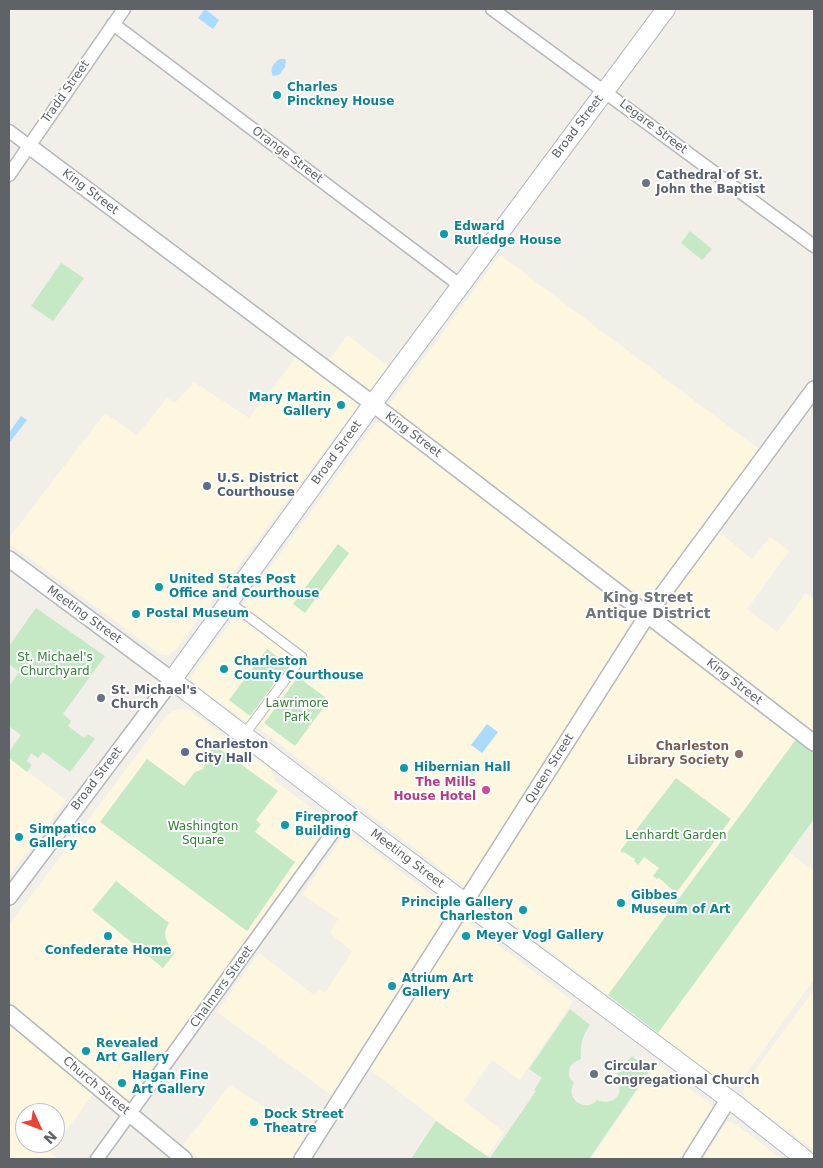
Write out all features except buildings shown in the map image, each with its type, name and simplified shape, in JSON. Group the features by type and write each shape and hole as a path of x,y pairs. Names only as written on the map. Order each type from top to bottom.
{"main road":[{"name":"Broad Street","path":"172,680 373,404 666,9"},
{"name":"Meeting Street","path":"172,680 346,814 805,1159"}],"street":[{"name":"Tradd Street","path":"9,175 124,9"},
{"name":"Legare Street","path":"492,9 814,246"},
{"name":"Orange Street","path":"113,24 461,286"},
{"name":"King Street","path":"9,131 373,404 814,743"},
{"name":"Queen Street","path":"302,1159 648,614 814,389"},
{"name":"Meeting Street","path":"9,559 172,680"},
{"path":"229,602 302,657 244,735"},
{"name":"Broad Street","path":"9,898 172,680"},
{"name":"Chalmers Street","path":"97,1159 346,814"},
{"name":"Church Street","path":"9,1013 184,1159"},
{"path":"691,1159 728,1100"}],"shaded area":[{"path":"500,255 763,452 654,600 648,601 642,598 390,409 390,404"},
{"path":"347,335 388,366 372,389 365,390 328,362"},
{"path":"298,355 356,400 358,406 175,650 169,655 160,654 9,543 9,538 105,413 137,435 167,398 175,403 194,382 249,418"},
{"path":"380,420 637,618 466,886 259,728 247,723 199,687 193,682 191,676"},
{"path":"719,532 752,559 770,537 789,551 747,609 777,632 806,593 814,599 814,732 670,622 663,610"},
{"path":"650,630 657,631 797,738 608,995 484,901 481,897 481,891 645,633"},
{"path":"181,709 189,710 271,770 275,781 325,818 327,823 325,829 136,1098 131,1100 126,1099 9,1002 9,925 167,715"},
{"path":"9,758 66,800 9,876"},
{"path":"348,832 447,907 451,914 334,1097 217,1012 259,953 314,995 320,989 325,993 352,951 330,933 338,919 302,894"},
{"path":"790,853 814,871 814,979 738,1085 732,1088 658,1033"},
{"path":"467,922 573,1001 520,1080 492,1060 464,1101 504,1132 486,1158 368,1068 462,924"},
{"path":"814,990 814,1150 747,1100 743,1093 749,1078"},
{"path":"9,1024 93,1094 65,1132 65,1103 15,1103 15,1153 51,1153 58,1159 9,1159"},
{"path":"656,1063 712,1106 711,1115 683,1159 591,1159"},
{"name":"Dock Street Theatre","path":"230,1085 309,1136 294,1159 200,1159 183,1145"},
{"path":"731,1122 782,1159 703,1159 726,1123"}],"green space":[{"path":"690,231 712,249 702,260 681,243"},
{"path":"61,263 84,278 53,321 31,306"},
{"path":"338,544 349,553 305,613 293,604"},
{"name":"St. Michael's Churchyard","path":"36,608 105,656 63,714 71,721 68,726 84,738 88,734 95,739 70,772 43,752 38,758 31,753 27,761 32,765 27,772 9,758 9,752 21,735 9,726 9,686 19,672 9,664 9,646"},
{"path":"267,649 288,665 250,716 229,700"},
{"name":"Lawrimore Park","path":"298,677 329,700 295,746 264,723"},
{"path":"797,738 814,750 814,819 658,1033 608,995"},
{"name":"Washington Square","path":"214,745 278,791 256,820 261,824 255,832 295,862 247,931 100,822 147,759 184,786 195,772 203,769 205,759"},
{"name":"Lenhardt Garden","path":"676,778 731,819 676,893 659,878 657,879 653,876 659,868 644,857 638,865 634,861 635,859 620,851"},
{"path":"116,881 169,923 165,935 167,942 175,953 163,968 92,910"},
{"path":"570,1009 590,1025 582,1040 581,1059 571,1066 569,1072 569,1076 574,1083 572,1094 577,1102 587,1105 597,1100 609,1102 614,1100 620,1088 614,1078 632,1056 650,1070 589,1159 411,1159 436,1121 490,1158 536,1091 534,1090 542,1078 529,1069"}],"water":[{"path":"205,9 219,20 213,29 198,18"},
{"path":"280,59 285,59 285,67 279,75 273,76 273,66"},
{"path":"21,416 27,420 9,443 9,433"},
{"path":"487,724 498,732 482,753 471,745"}],"place":[{"name":"Charles Pinckney House","path":"277,95"},
{"name":"Cathedral of St. John the Baptist","path":"646,183"},
{"name":"Edward Rutledge House","path":"444,234"},
{"name":"Mary Martin Gallery","path":"341,405"},
{"name":"U.S. District Courthouse","path":"207,486"},
{"name":"United States Post Office and Courthouse","path":"159,587"},
{"name":"Postal Museum","path":"136,614"},
{"name":"Charleston County Courthouse","path":"224,669"},
{"name":"St. Michael's Church","path":"101,698"},
{"name":"Charleston City Hall","path":"185,752"},
{"name":"Charleston Library Society","path":"739,754"},
{"name":"Hibernian Hall","path":"404,768"},
{"name":"The Mills House Hotel","path":"486,790"},
{"name":"Fireproof Building","path":"285,825"},
{"name":"Simpatico Gallery","path":"19,837"},
{"name":"Gibbes Museum of Art","path":"621,903"},
{"name":"Principle Gallery Charleston","path":"523,910"},
{"name":"Confederate Home","path":"108,936"},
{"name":"Meyer Vogl Gallery","path":"466,936"},
{"name":"Atrium Art Gallery","path":"392,986"},
{"name":"Revealed Art Gallery","path":"86,1051"},
{"name":"Circular Congregational Church","path":"594,1074"},
{"name":"Hagan Fine Art Gallery","path":"122,1083"},
{"name":"Dock Street Theatre","path":"254,1122"}],"district":[{"name":"King Street Antique District","path":"648,606"}]}
